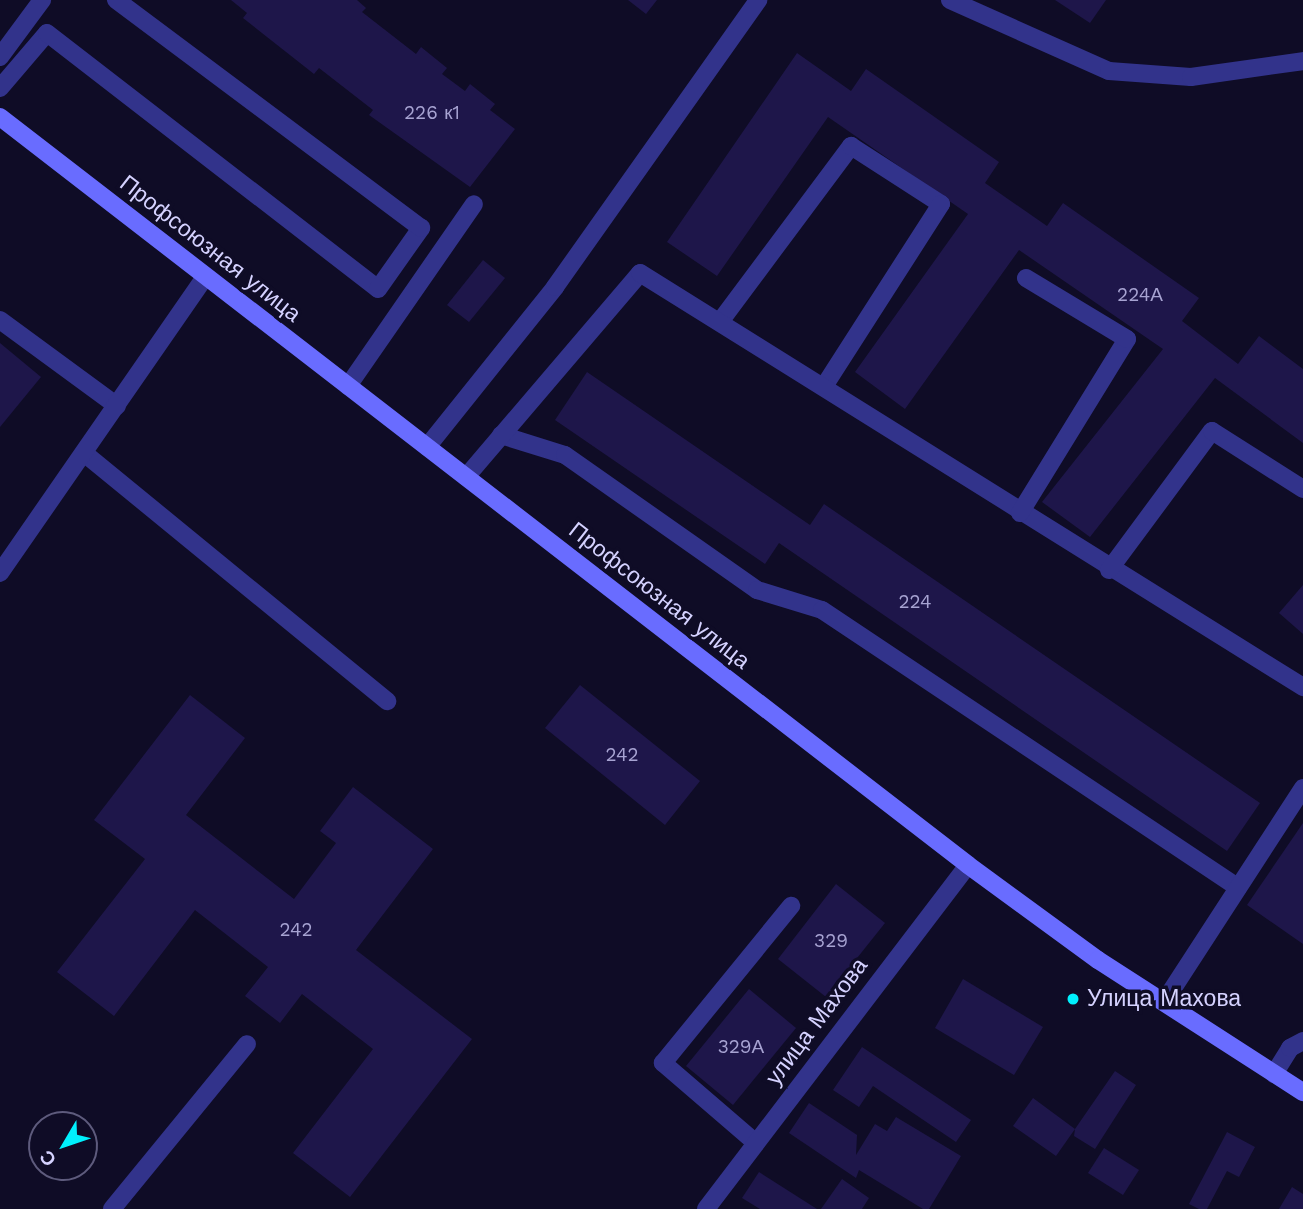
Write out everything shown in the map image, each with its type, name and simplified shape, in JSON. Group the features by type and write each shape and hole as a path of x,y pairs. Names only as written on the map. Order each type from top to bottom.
{"street":[{"path":"0,57 42,0"},
{"path":"0,88 47,33 378,289 421,228 116,0"},
{"path":"427,447 555,287 758,0"},
{"path":"950,0 1109,71 1191,77 1303,61"},
{"name":"Профсоюзная улица","path":"0,117 968,865 1164,1002 1303,1092"},
{"path":"722,319 851,145 941,204 824,386"},
{"path":"348,386 474,204"},
{"path":"466,477 640,273 722,319 1109,570 1303,687"},
{"path":"0,573 205,277"},
{"path":"1020,513 1127,339 1026,278"},
{"path":"0,320 117,406"},
{"path":"1109,570 1212,431 1303,489"},
{"path":"501,436 565,455 757,590 822,610 1238,887"},
{"path":"84,453 387,701"},
{"path":"1164,1002 1303,788"},
{"name":"улица Махова","path":"706,1209 968,865"},
{"path":"756,1143 663,1063 791,906"},
{"path":"1274,1073 1290,1048 1303,1041"},
{"path":"112,1209 247,1044"}],"building":[{"path":"231,0 357,0 366,8 362,12 416,54 421,47 447,68 442,74 465,91 470,84 495,104 490,110 515,129 470,187 369,115 373,110 319,68 314,74 243,18 247,13"},
{"path":"628,0 657,0 646,14"},
{"path":"1055,0 1106,0 1090,23"},
{"path":"797,53 851,91 866,69 999,162 985,183 1047,226 1063,203 1199,298 1182,321 1238,364 1259,336 1303,369 1303,443 1215,378 1090,537 1042,502 1163,349 1019,250 905,409 855,372 968,214 828,117 717,276 667,242"},
{"path":"483,260 505,278 469,322 447,305"},
{"path":"0,343 41,377 0,427"},
{"path":"587,372 810,525 824,504 1260,803 1227,851 779,543 765,564 555,420"},
{"path":"1303,585 1303,634 1279,613"},
{"path":"580,685 700,781 665,825 545,728"},
{"path":"190,695 245,738 186,815 294,899 336,843 320,831 353,787 433,849 356,950 472,1039 350,1197 293,1153 373,1049 302,994 280,1023 245,996 268,967 195,910 114,1016 57,972 145,859 94,820"},
{"path":"1303,823 1303,944 1247,905"},
{"path":"836,884 885,923 826,997 778,959"},
{"path":"963,979 1043,1027 1014,1075 935,1028"},
{"path":"749,989 796,1028 733,1105 686,1066"},
{"path":"862,1047 971,1120 956,1142 873,1086 859,1107 833,1090"},
{"path":"1115,1071 1136,1085 1095,1149 1074,1136 1075,1129"},
{"path":"1033,1098 1075,1129 1056,1156 1013,1126"},
{"path":"809,1103 857,1135 856,1155 875,1124 887,1131 896,1117 961,1156 929,1209 923,1209 859,1170 856,1178 789,1133"},
{"path":"1227,1132 1255,1147 1239,1177 1227,1171 1207,1209 1199,1209 1189,1204"},
{"path":"1104,1148 1139,1170 1123,1195 1088,1173"},
{"path":"759,1172 817,1209 760,1209 742,1198"},
{"path":"842,1179 869,1198 862,1209 821,1209"},
{"path":"1292,1187 1303,1194 1303,1209 1279,1209"}],"place":[{"name":"Улица Махова","path":"1073,999"}]}
